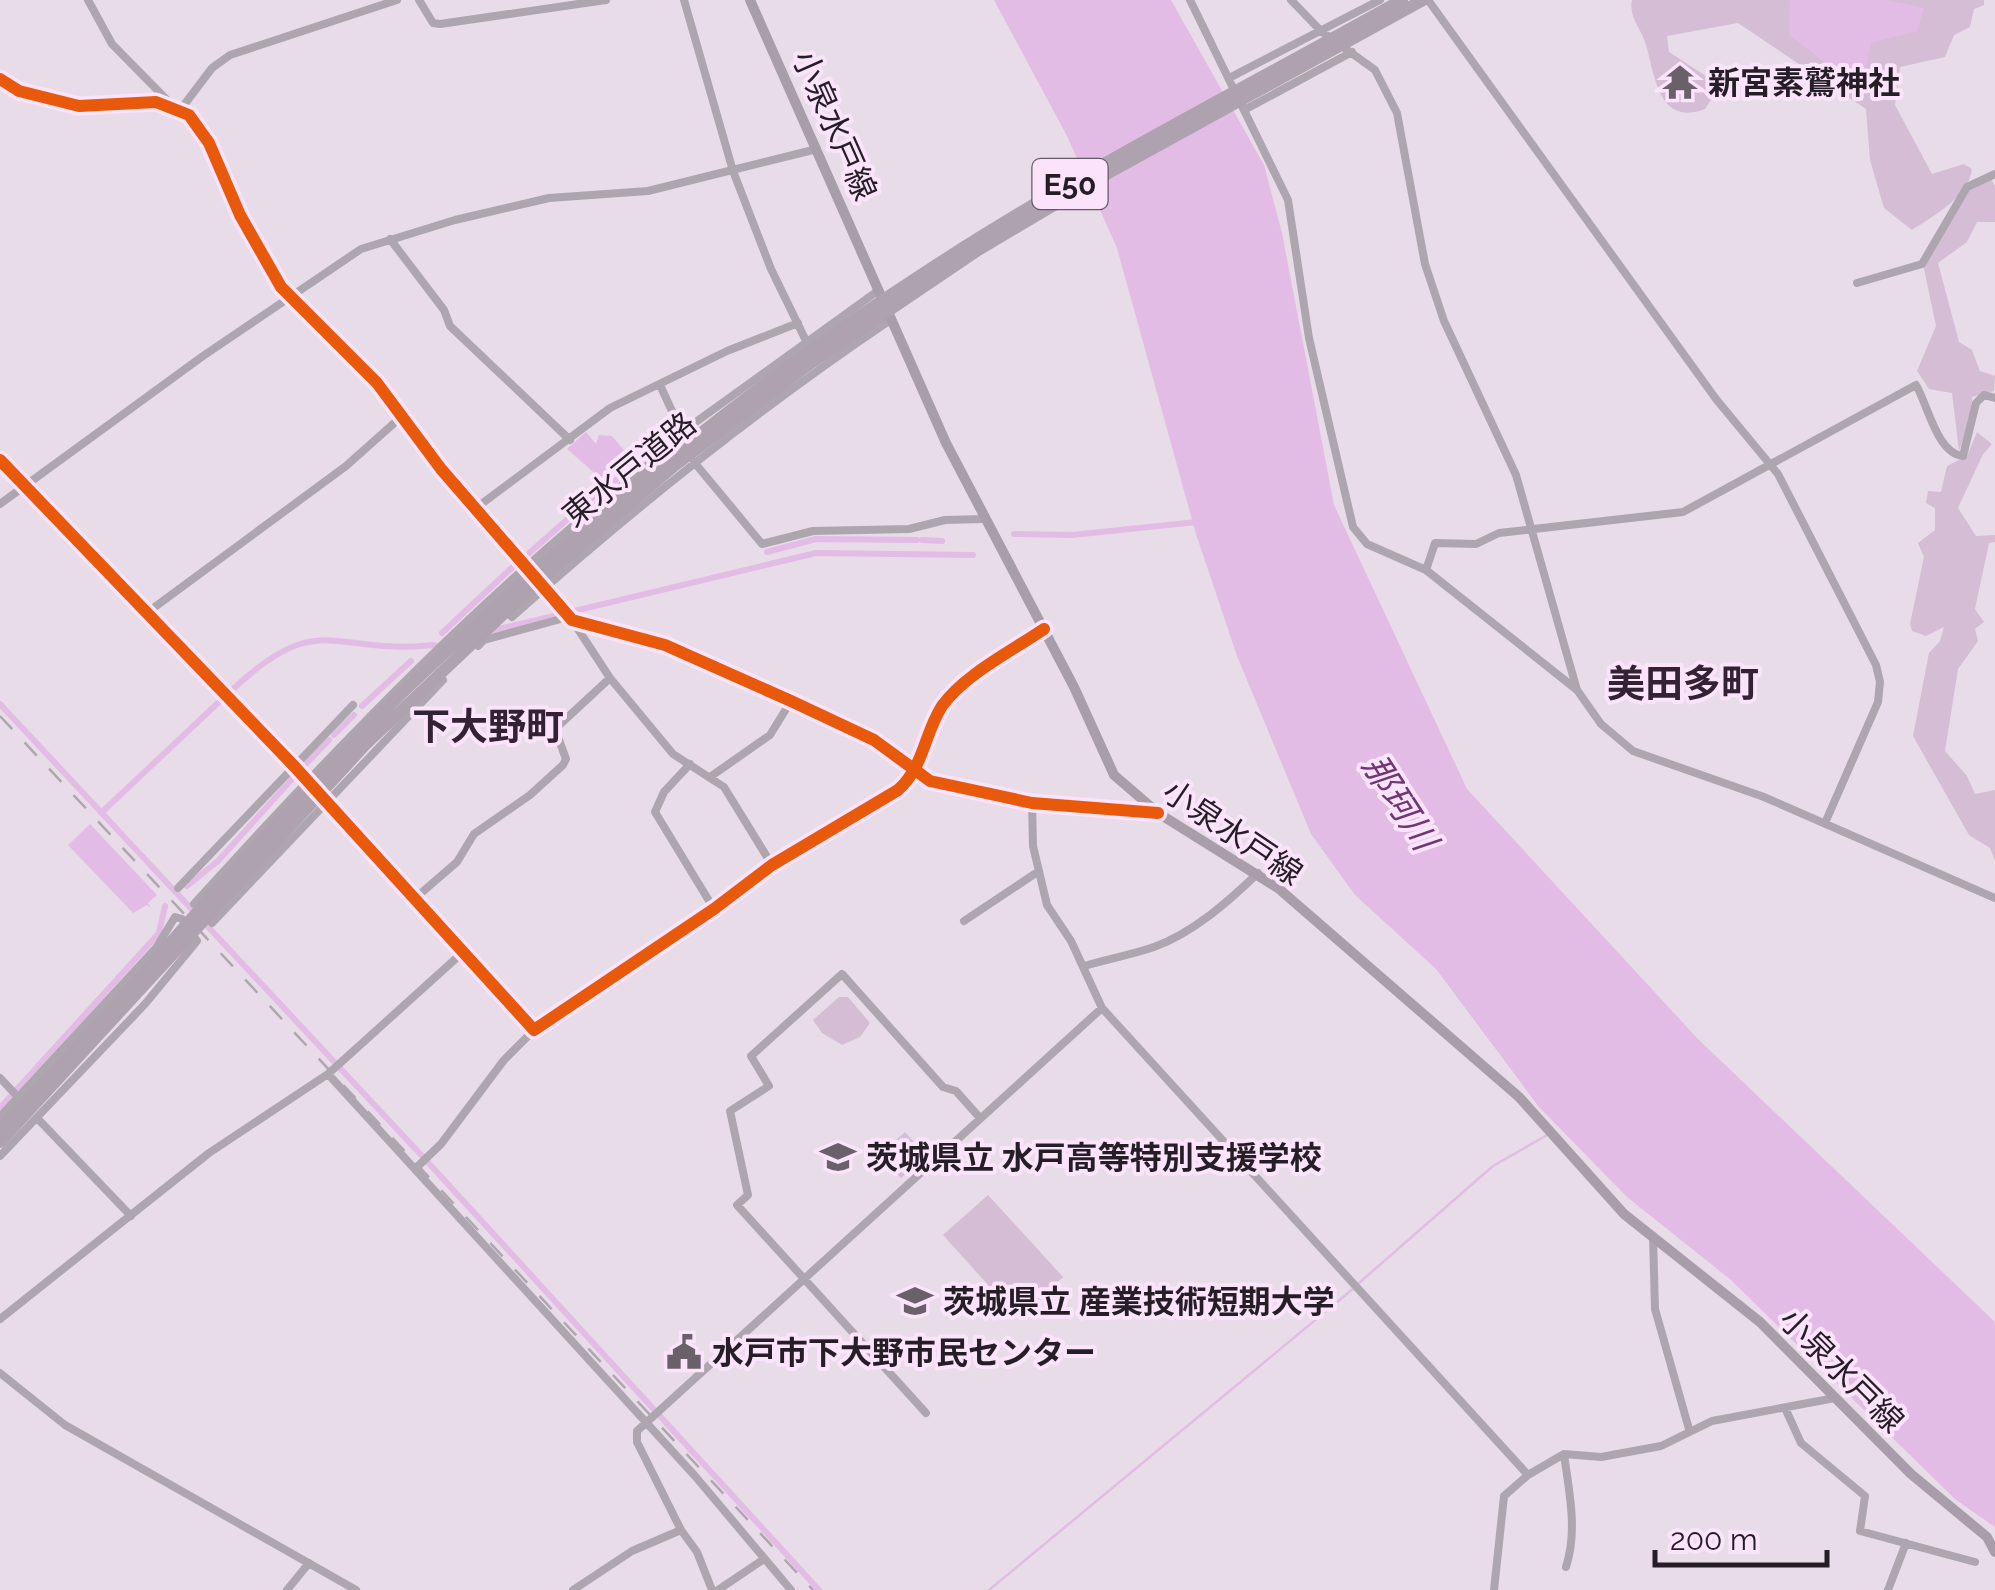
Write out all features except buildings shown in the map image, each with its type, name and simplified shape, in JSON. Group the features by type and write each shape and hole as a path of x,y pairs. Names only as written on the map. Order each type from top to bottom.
{"highway":[{"name":"東水戸道路","path":"0,1129 357,738 536,570 668,459 804,355 941,261 1095,168 1402,0"},
{"name":"東水戸道路","path":"0,1142 364,745 532,586 674,466 839,343 978,250 1101,176 1425,0"}],"main road":[{"name":"小泉水戸線","path":"750,0 983,519 1044,629 1107,765 1133,795 1158,813 1258,873 1519,1097 1604,1195 1760,1322 1911,1474 1987,1537 1995,1552"}],"street":[{"path":"88,0 112,44 209,143 240,215 290,298 362,366 476,508 546,586 610,678 673,754 710,777 732,797 772,865"},
{"path":"0,79 19,91 79,106 176,107 212,68 230,55 396,0"},
{"path":"419,0 433,23 440,24 606,0"},
{"path":"684,0 733,171 771,269 808,342 816,370"},
{"path":"1190,0 1288,200 1309,338 1349,516 1368,544 1426,570 1577,690 1600,724 1633,751 1739,788 1995,898"},
{"path":"1290,0 1321,30 1376,70 1397,113 1424,264 1444,321 1516,475 1577,690"},
{"path":"1231,78 1380,0"},
{"path":"1425,0 1716,399 1771,465 1805,523 1880,682 1878,702 1825,824"},
{"path":"1246,109 1352,52"},
{"path":"0,504 348,257 390,240 550,198 648,191 818,149"},
{"path":"1858,283 1922,264 1967,187 1995,174"},
{"path":"390,240 444,310 450,326 570,440"},
{"path":"194,904 306,780 527,564 663,453 682,432 879,290"},
{"path":"493,596 512,617 694,462 816,370 892,320"},
{"path":"476,508 610,408 798,323"},
{"path":"660,384 694,462 762,544 813,531 909,529 945,520 983,519"},
{"path":"1426,570 1435,544 1476,544 1499,533 1683,512 1916,384 1943,444 1954,455 1963,456 1976,404 1984,395 1995,398"},
{"path":"148,612 288,504 346,466 401,417"},
{"path":"0,460 294,766 534,1030"},
{"path":"212,923 325,801 484,640 568,616 665,645 874,740 915,773 970,793 1032,803 1158,813"},
{"path":"422,1163 485,1082 534,1030 714,910 772,865 898,790 915,773 938,714 952,694 1044,629"},
{"path":"429,656 450,674"},
{"path":"414,900 457,862 474,834 530,795 563,765 566,759 555,728 610,678"},
{"path":"710,777 770,735 791,701"},
{"path":"178,888 353,705"},
{"path":"690,764 664,792 655,812 714,910"},
{"path":"1032,803 1047,905 1084,966 1102,1008 1528,1475"},
{"path":"964,921 1039,871"},
{"path":"1084,966 1150,948 1182,933 1233,898 1258,873"},
{"path":"0,1118 16,1094 167,935 175,917 182,919 198,941 0,1156"},
{"path":"0,1319 209,1153 334,1068 462,953"},
{"path":"926,1413 737,1205 748,1194 730,1110 769,1086 751,1056 842,974 943,1087 956,1091 980,1118"},
{"path":"764,1559 715,1590 636,1437 647,1422 1102,1008"},
{"path":"334,1068 422,1163 791,1590"},
{"path":"0,1078 131,1216"},
{"path":"1653,1236 1655,1309 1690,1429"},
{"path":"0,1373 24,1397 65,1425 356,1590"},
{"path":"1494,1590 1502,1500 1528,1475 1564,1454 1601,1457 1661,1446 1690,1429 1762,1409 1835,1398"},
{"path":"1785,1408 1801,1443 1865,1496 1860,1532 1974,1562"},
{"path":"1564,1454 1572,1548 1566,1567"},
{"path":"573,1590 632,1551 681,1530"},
{"path":"1888,1590 1906,1543"},
{"path":"287,1590 309,1563"}],"shaded area":[{"path":"1632,0 1984,0 1984,5 1974,9 1970,27 1954,35 1945,57 1900,67 1895,105 1932,174 1964,164 1972,169 1969,179 1949,204 1912,230 1884,208 1870,160 1866,109 1738,23 1667,36 1669,52 1712,80 1712,98 1705,109 1677,111 1668,105 1656,83 1632,12"},
{"path":"1991,179 1995,186 1995,222 1977,222 1967,242 1938,263 1959,342 1972,350 1980,371 1995,376 1994,391 1972,397 1971,418 1959,451 1952,393 1929,389 1917,371 1936,326 1923,264 1970,189"},
{"path":"1977,432 1992,444 1983,454 1958,508 1976,536 1995,535 1995,542 1989,543 1975,609 1984,622 1975,629 1978,641 1958,669 1945,751 1967,776 1975,794 1995,790 1995,861 1990,848 1969,835 1913,736 1929,653 1940,641 1944,627 1926,636 1912,631 1910,624 1924,557 1918,543 1935,530 1935,508 1926,503 1928,491 1941,492 1947,466 1967,456"},
{"path":"839,997 848,997 870,1023 860,1037 842,1045 822,1033 813,1020"},
{"path":"905,1132 926,1156 901,1178 880,1155"},
{"path":"988,1195 1063,1277 1018,1318 943,1235"}],"water":[{"name":"那珂川","path":"994,0 1171,0 1264,165 1282,233 1334,505 1467,789 1698,1039 1995,1322 1995,1527 1955,1499 1731,1280 1627,1197 1539,1107 1436,969 1355,895 1311,834 1237,656 1196,534 1117,248 1067,136"},
{"path":"1790,0 1886,0 1924,8 1917,31 1871,43 1861,90 1789,35"},
{"path":"586,432 596,444 599,435 612,436 628,455 600,478 567,449"},
{"path":"90,824 157,895 148,903 151,908 147,905 133,913 68,845"}],"waterway":[{"path":"610,485 656,446 662,447"},
{"path":"586,503 602,490"},
{"path":"528,554 578,510"},
{"path":"1014,534 1072,535 1197,522"},
{"path":"767,552 816,539 917,540"},
{"path":"922,540 942,541"},
{"path":"491,631 816,553 973,555"},
{"path":"442,633 519,561"},
{"path":"230,692 260,666 307,642 434,645"},
{"path":"362,706 411,661"},
{"path":"101,813 220,701"},
{"path":"0,704 424,1158 819,1590"},
{"path":"334,735 354,715"},
{"path":"304,766 329,740"},
{"path":"187,886 218,861 292,779"},
{"path":"0,1108 159,933 165,906"},
{"path":"1359,1283 1493,1166 1549,1134"},
{"path":"989,1590 1354,1288"}],"railway":[{"path":"0,716 813,1590"}],"cycle path":[{"path":"0,79 19,91 79,106 156,102 189,115 209,143 240,215 281,287 377,383 441,469 572,620 665,645 791,701 874,740 930,781 1032,803 1158,813"},
{"path":"0,460 294,766 534,1030 714,909 772,865 898,790 919,761 936,717 952,694 976,673 1044,629"}],"place":[{"name":"新宮素鷲神社","path":"1680,82"},
{"name":"茨城県立 水戸高等特別支援学校","path":"838,1157"},
{"name":"茨城県立 産業技術短期大学","path":"915,1301"},
{"name":"水戸市下大野市民センター","path":"684,1352"}],"district":[{"name":"美田多町","path":"1683,683"},
{"name":"下大野町","path":"488,726"}]}
